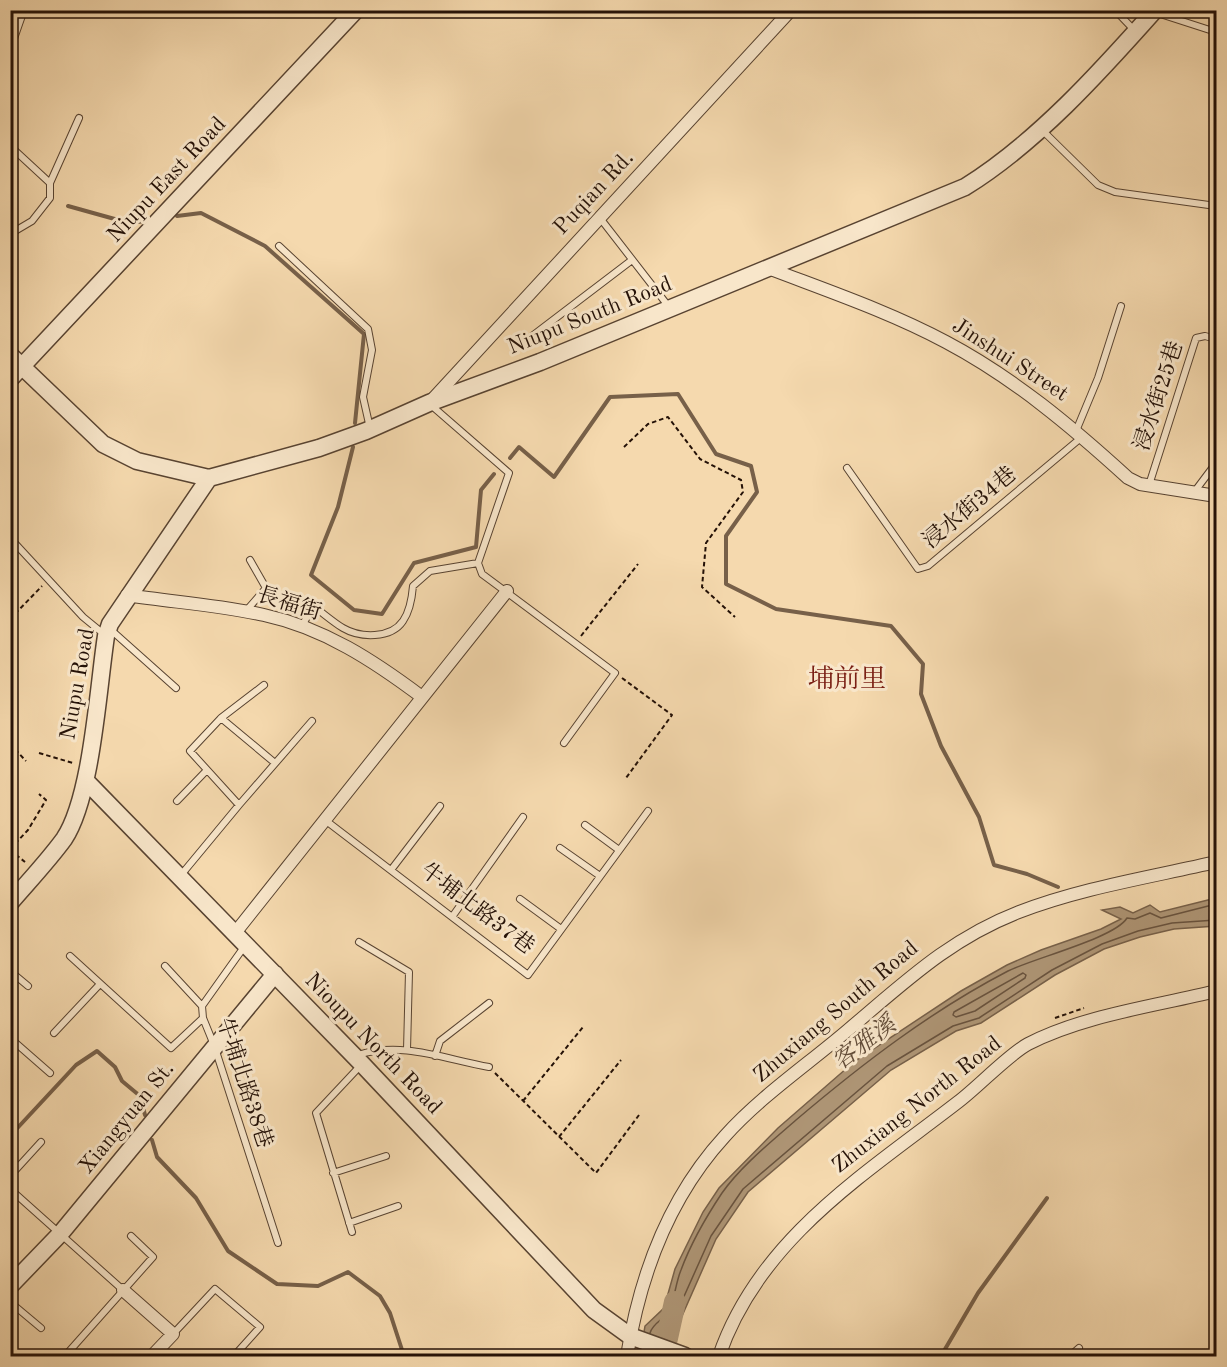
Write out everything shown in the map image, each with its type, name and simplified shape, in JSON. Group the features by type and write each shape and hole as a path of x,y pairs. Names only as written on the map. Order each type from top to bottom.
{"street":[{"name":"Niupu East Road","path":"14,367 356,10"},
{"name":"Puqian Rd.","path":"429,403 791,10"},
{"name":"Niupu South Road","path":"14,367 103,444 137,461 208,478 319,448 429,403 540,362 965,187 987,174 1041,129 1154,11"},
{"name":"Jinshui Street","path":"768,268 895,318 945,341 993,369 1057,414 1128,478 1149,485 1216,496"},
{"name":"Niupu Road","path":"10,903 65,837 87,774 107,632 127,595 208,478"},
{"path":"241,938 325,819 507,591"},
{"name":"長福街","path":"127,595 245,612 302,626 374,661 422,697"},
{"name":"Nioupu North Road","path":"87,774 181,876 594,1310 630,1335 685,1356"},
{"name":"Zhuxiang South Road","path":"627,1356 645,1274 655,1246 695,1174 725,1136 784,1082 938,954 971,934 1020,912 1069,897 1216,862"},
{"name":"Xiangyuan St.","path":"10,1286 61,1233 214,1045 275,975"},
{"name":"Zhuxiang North Road","path":"719,1356 725,1339 756,1281 810,1218 980,1085 1026,1045 1066,1028 1216,991"},
{"path":"123,1290 173,1334 152,1356"}],"lane":[{"path":"10,50 24,10"},
{"path":"1115,10 1135,31"},
{"path":"1154,11 1216,32"},
{"path":"10,234 32,221 50,198 50,183 79,118"},
{"path":"1041,129 1098,185 1115,192 1216,206"},
{"path":"10,146 50,183"},
{"path":"600,218 670,308"},
{"path":"279,246 368,329 372,350 363,397 370,429"},
{"path":"523,344 632,260"},
{"path":"1079,434 1121,306"},
{"name":"浸水街25巷","path":"1149,485 1196,338 1205,336 1216,339"},
{"path":"429,403 509,472 478,563 482,574 615,673 564,743"},
{"name":"浸水街34巷","path":"847,468 918,569 928,566 1079,434"},
{"path":"1194,493 1216,463"},
{"path":"10,538 83,617 107,632 176,688"},
{"path":"245,612 266,588 250,560"},
{"path":"302,626 313,606 344,629 365,635 385,634 403,623 411,603 413,586 430,571 478,563"},
{"path":"238,804 190,751 221,718 264,685"},
{"path":"221,718 276,763"},
{"path":"181,876 238,804 312,721"},
{"path":"177,801 207,770"},
{"path":"392,870 440,806"},
{"name":"牛埔北路37巷","path":"325,819 528,975 648,811"},
{"path":"453,917 523,818"},
{"path":"585,825 619,850"},
{"path":"560,848 600,876"},
{"path":"520,899 561,929"},
{"name":"牛埔北路38巷","path":"241,938 202,1006 203,1018 214,1045 278,1243"},
{"path":"359,942 409,972 406,1050"},
{"path":"70,956 171,1048 203,1018"},
{"path":"165,966 202,1006"},
{"path":"10,971 28,986"},
{"path":"54,1033 100,984"},
{"path":"435,1056 440,1041 489,1002"},
{"path":"10,1038 50,1073"},
{"path":"351,1232 316,1113 358,1060 374,1050 406,1050 489,1067"},
{"path":"10,1176 41,1142"},
{"path":"333,1173 386,1156"},
{"path":"10,1189 123,1290"},
{"path":"349,1223 398,1206"},
{"path":"65,1356 153,1257 131,1236"},
{"path":"173,1334 215,1288 260,1327 234,1356"},
{"path":"10,1302 41,1328"},
{"path":"1070,1356 1079,1348"}],"path":[{"path":"624,447 648,424 668,417 700,459 741,480 743,492 706,543 702,587 735,617"},
{"path":"576,643 639,564"},
{"path":"10,619 48,580"},
{"path":"615,673 672,714 626,778"},
{"path":"10,744 26,761"},
{"path":"39,753 87,774"},
{"path":"36,872 10,849 28,830 46,801 39,794"},
{"path":"523,1101 583,1027"},
{"path":"559,1137 621,1060"},
{"path":"489,1067 596,1173 639,1116"}],"water":[{"name":"客雅溪","path":"1216,898 1216,926 1174,929 1104,949 1055,975 981,1023 956,1031 891,1070 748,1192 716,1239 678,1325 665,1335 666,1356 640,1356 645,1326 664,1308 675,1269 703,1212 719,1188 778,1128 855,1061 961,991 1007,965 1121,919 1102,910 1120,907 1133,913 1150,905 1160,912"}],"waterway":[{"path":"68,206 129,223 146,221"},
{"path":"177,216 201,213 265,246 364,334 355,423"},
{"path":"510,458 519,447 554,477 610,397 678,394 716,454 751,466 757,492 726,536 726,584 776,609 891,626 923,664 921,694 941,746 979,817 994,865 1027,874 1058,887"},
{"path":"353,447 338,507 311,575 354,610 382,614 414,563 476,547 481,490 494,474"},
{"path":"10,1136 76,1065 97,1051 115,1067 122,1081 140,1096 145,1115"},
{"path":"152,1140 157,1157 196,1198 228,1251 277,1284 318,1286 348,1272 380,1296 390,1313 404,1356"},
{"path":"941,1356 978,1293 1047,1198"},
{"name":"客雅溪","path":"663,1356 675,1302"}],"district":[{"name":"埔前里","path":"847,680"}]}
